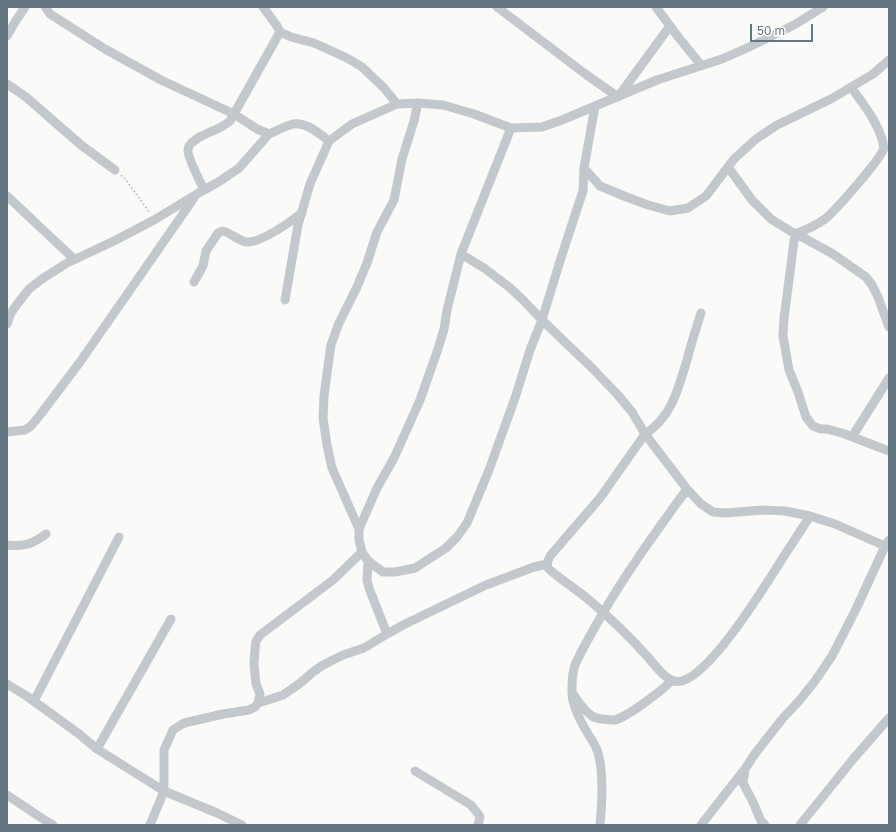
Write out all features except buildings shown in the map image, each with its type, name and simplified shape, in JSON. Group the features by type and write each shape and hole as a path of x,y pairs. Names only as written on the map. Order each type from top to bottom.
{"street":[{"path":"7,36 14,22 25,7"},
{"path":"45,7 50,14 105,49 161,80 234,114 257,129 269,134"},
{"path":"263,7 280,32 331,50 357,64 384,88 397,104"},
{"path":"497,7 618,97"},
{"path":"656,7 701,65"},
{"path":"285,300 298,225 310,184 329,141 352,124 397,104 418,103 443,105 468,112 511,128 542,127 657,80 748,48 794,25 823,7"},
{"path":"618,97 670,26"},
{"path":"201,192 196,173 187,151 189,146 194,141 230,121 280,32"},
{"path":"584,168 600,186 636,200 670,211 688,208 706,196 734,159 756,139 777,125 831,99 873,74 889,60"},
{"path":"7,84 26,97 81,145 115,170"},
{"path":"795,234 812,228 826,218 871,168 884,148 881,133 851,87"},
{"path":"359,529 332,468 327,445 323,418 328,366 331,345 339,323 357,287 377,232 394,200 402,159 418,103"},
{"path":"511,128 461,254 447,310 444,329 420,400 394,458 377,488 359,529 359,540 362,552 368,561 384,572 395,572 415,568 446,548 457,537 467,523 489,470 515,398 530,350 542,320 583,191 584,168 595,106"},
{"path":"7,324 9,310 29,289 42,279 74,259 114,241 154,220 220,181 239,168 269,134 292,124 301,124 311,128 329,141"},
{"path":"728,167 752,200 771,219 795,234 833,254 866,277 878,297 889,327"},
{"path":"7,432 25,430 31,426 40,415 80,362 201,192"},
{"path":"7,196 74,259"},
{"path":"194,282 203,266 206,251 218,233 224,231 245,242 254,241 282,228 302,213"},
{"path":"795,234 783,336 790,370 806,417 813,426 821,429 827,429 889,452"},
{"path":"461,254 498,278 523,300 617,394 632,412 646,434 687,489 700,504 713,512 724,513 763,510 785,511 810,516 887,543 848,626 832,656 807,691 768,737 745,769 700,825"},
{"path":"701,313 675,399 662,421 646,434 600,498 550,556 547,564 548,568 603,612 671,681 684,681 703,667 733,632 764,588 810,516"},
{"path":"852,438 889,378"},
{"path":"600,825 602,801 599,760 597,749 578,716 573,702 572,693 574,666 603,612 648,542 687,489"},
{"path":"7,545 26,545 37,541 46,534"},
{"path":"34,701 119,537"},
{"path":"150,825 164,790 164,750 173,730 184,723 249,710 255,707 258,703 260,694 256,684 254,649 260,634 333,580 362,552"},
{"path":"368,561 367,580 369,588 387,634"},
{"path":"258,703 283,695 323,665 343,655 364,648 405,624 486,585 534,567 547,564"},
{"path":"96,748 171,619"},
{"path":"572,693 585,709 594,717 615,720 649,700 671,681"},
{"path":"7,684 34,701 96,748 164,790 242,825"},
{"path":"800,825 854,758 889,718"},
{"path":"745,769 743,783 761,821 765,825"},
{"path":"415,771 471,805 479,815 478,825"},
{"path":"7,795 53,825"}],"path":[{"path":"115,170 126,180 154,220"}]}
